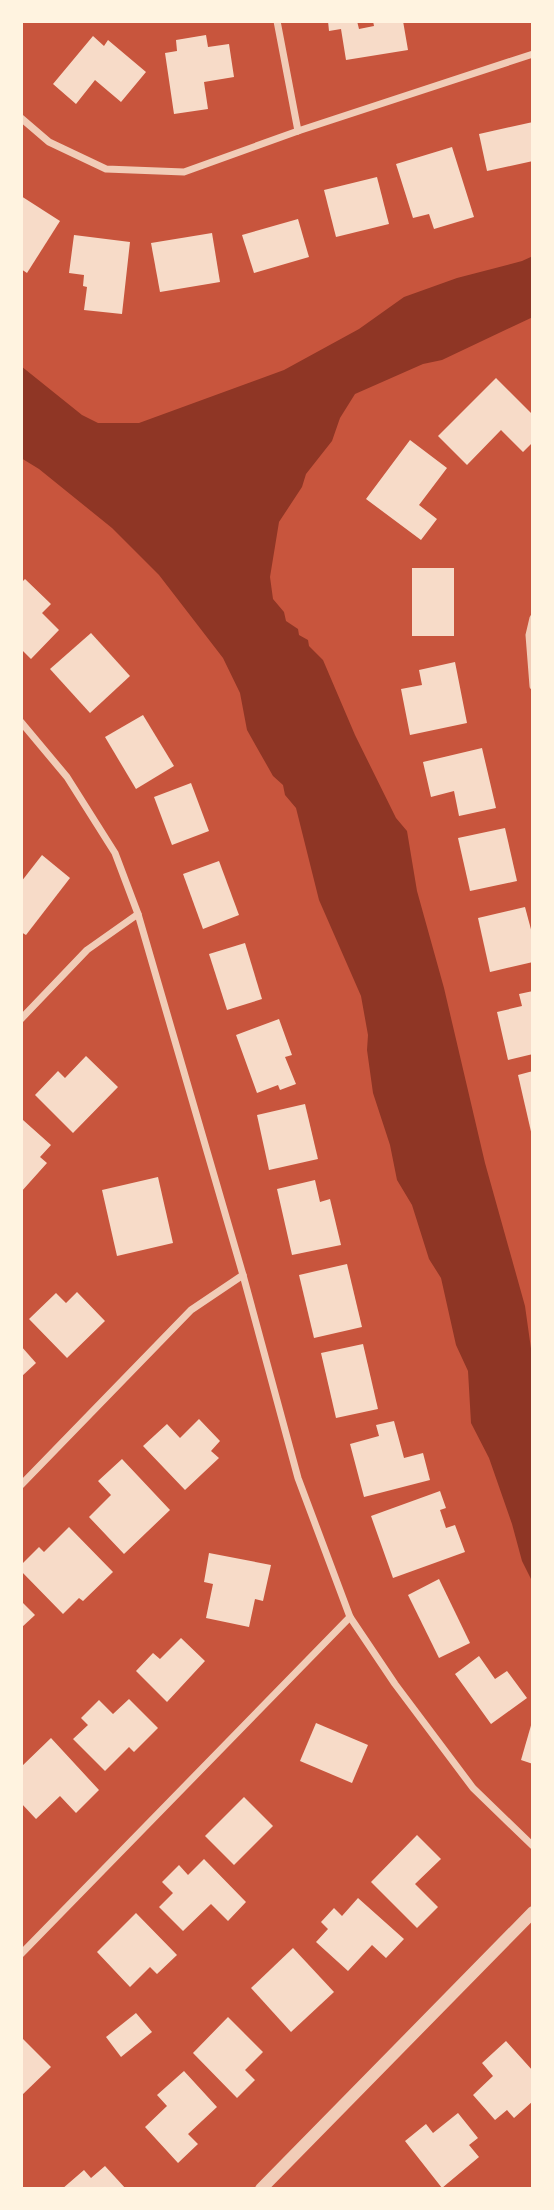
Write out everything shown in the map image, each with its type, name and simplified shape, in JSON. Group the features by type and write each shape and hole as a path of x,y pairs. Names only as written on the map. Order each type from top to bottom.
{"street":[{"path":"277,21 298,131"},
{"path":"21,118 50,142 106,169 184,172 298,131 533,54"},
{"path":"533,618 529,635 533,686"},
{"path":"21,722 67,777 115,852 138,914 243,1275 298,1478 350,1617 395,1684 473,1788 533,1846"},
{"path":"21,1019 87,950 138,914"},
{"path":"21,1485 191,1310 243,1275"},
{"path":"21,1954 350,1617"},
{"path":"261,2189 533,1912"}],"shaded area":[{"path":"533,256 533,317 442,360 423,364 355,394 340,418 332,441 306,474 302,487 279,522 270,577 273,599 284,612 286,621 298,629 299,635 308,640 309,646 323,660 355,735 396,818 407,831 417,891 444,988 485,1163 525,1306 533,1363 533,1583 522,1561 489,1458 471,1423 468,1371 456,1345 441,1278 429,1259 412,1205 397,1180 390,1145 373,1093 367,1050 368,1035 361,996 319,900 296,808 285,795 283,785 273,776 247,730 240,693 223,658 159,575 112,528 39,469 21,458 21,366 82,415 98,423 139,423 284,370 359,329 404,297"}],"building":[{"path":"328,21 357,21 359,29 374,26 373,21 403,21 408,50 346,60 341,29 329,31"},
{"path":"206,35 208,47 229,44 234,77 204,82 208,109 174,114 165,53 177,51 176,40"},
{"path":"93,36 104,46 108,40 146,72 121,102 95,80 76,104 53,84"},
{"path":"533,122 533,161 487,171 479,134"},
{"path":"452,147 474,217 434,229 429,214 413,218 396,164"},
{"path":"377,177 389,224 336,237 324,190"},
{"path":"21,196 60,221 27,273 21,269"},
{"path":"298,219 309,257 254,273 242,235"},
{"path":"212,233 220,282 160,292 151,243"},
{"path":"74,235 130,242 122,314 84,310 87,287 83,286 84,275 69,273"},
{"path":"496,378 533,415 533,442 523,452 501,430 467,465 438,436"},
{"path":"410,440 447,468 419,505 437,519 421,540 366,499"},
{"path":"412,568 454,568 454,636 412,636"},
{"path":"25,579 51,604 42,613 59,630 31,659 21,649 21,583"},
{"path":"91,633 130,676 90,713 50,669"},
{"path":"455,662 467,723 410,735 401,689 422,685 419,670"},
{"path":"143,715 174,766 136,789 105,737"},
{"path":"482,748 496,808 459,816 454,791 431,797 423,762"},
{"path":"191,783 209,831 172,845 154,797"},
{"path":"505,828 517,881 470,891 458,838"},
{"path":"42,855 70,878 26,935 21,932 21,882"},
{"path":"219,861 239,915 203,929 183,874"},
{"path":"525,907 533,937 533,962 490,972 478,918"},
{"path":"245,943 262,999 227,1010 209,954"},
{"path":"533,991 533,1054 508,1060 497,1012 522,1006 519,994"},
{"path":"279,1019 292,1055 285,1057 296,1084 280,1090 278,1085 257,1093 236,1035"},
{"path":"86,1056 118,1087 73,1133 35,1095 58,1071 65,1078"},
{"path":"533,1071 533,1136 532,1136 518,1075"},
{"path":"305,1104 318,1159 269,1170 257,1115"},
{"path":"23,1120 51,1145 40,1157 47,1163 21,1192 21,1122"},
{"path":"158,1177 173,1243 117,1256 102,1190"},
{"path":"315,1180 320,1202 330,1199 341,1245 292,1255 277,1189"},
{"path":"347,1264 362,1327 314,1338 299,1275"},
{"path":"77,1292 105,1321 67,1358 29,1319 56,1293 66,1303"},
{"path":"363,1344 378,1409 336,1418 321,1353"},
{"path":"21,1346 36,1363 21,1377"},
{"path":"199,1419 220,1441 211,1451 219,1458 185,1490 143,1446 167,1424 180,1438"},
{"path":"394,1421 404,1458 423,1453 430,1480 364,1497 350,1444 379,1436 376,1425"},
{"path":"122,1459 170,1510 124,1554 89,1517 111,1495 98,1481"},
{"path":"440,1491 446,1508 440,1510 446,1528 455,1525 465,1552 393,1578 371,1516"},
{"path":"69,1527 113,1572 83,1601 79,1598 63,1614 21,1571 21,1565 39,1547 44,1552"},
{"path":"209,1553 271,1565 263,1601 255,1599 249,1627 206,1618 213,1584 204,1582"},
{"path":"439,1579 470,1643 439,1658 408,1595"},
{"path":"21,1601 35,1615 21,1628"},
{"path":"181,1638 205,1661 167,1702 136,1671 153,1653 160,1659"},
{"path":"479,1656 495,1679 507,1671 527,1698 491,1724 455,1674"},
{"path":"129,1699 158,1728 134,1752 129,1747 105,1771 73,1739 88,1725 81,1718 99,1700 113,1714"},
{"path":"533,1722 533,1764 521,1760"},
{"path":"316,1723 368,1745 352,1783 300,1761"},
{"path":"51,1738 99,1790 76,1813 60,1796 36,1819 21,1803 21,1767"},
{"path":"244,1797 273,1826 234,1865 205,1836"},
{"path":"417,1835 441,1859 415,1884 438,1907 417,1928 371,1882"},
{"path":"204,1859 246,1902 228,1921 211,1904 183,1931 159,1907 173,1893 162,1882 179,1865 188,1875"},
{"path":"358,1898 404,1939 386,1958 372,1945 348,1971 316,1942 328,1929 321,1922 334,1908 342,1916"},
{"path":"136,1913 177,1955 157,1974 150,1967 130,1987 97,1952"},
{"path":"293,1948 334,1992 291,2032 251,1988"},
{"path":"136,2013 152,2032 121,2057 106,2037"},
{"path":"228,2017 263,2052 245,2070 255,2080 237,2098 193,2053"},
{"path":"21,2037 51,2067 21,2096"},
{"path":"506,2041 533,2071 533,2101 514,2118 507,2110 495,2120 473,2095 493,2076 482,2063"},
{"path":"184,2071 217,2107 188,2134 198,2144 178,2163 145,2127 167,2106 157,2095"},
{"path":"458,2113 478,2138 469,2145 479,2157 442,2188 405,2141 426,2124 433,2133"},
{"path":"105,2166 126,2189 62,2189 84,2170 91,2178"}]}
